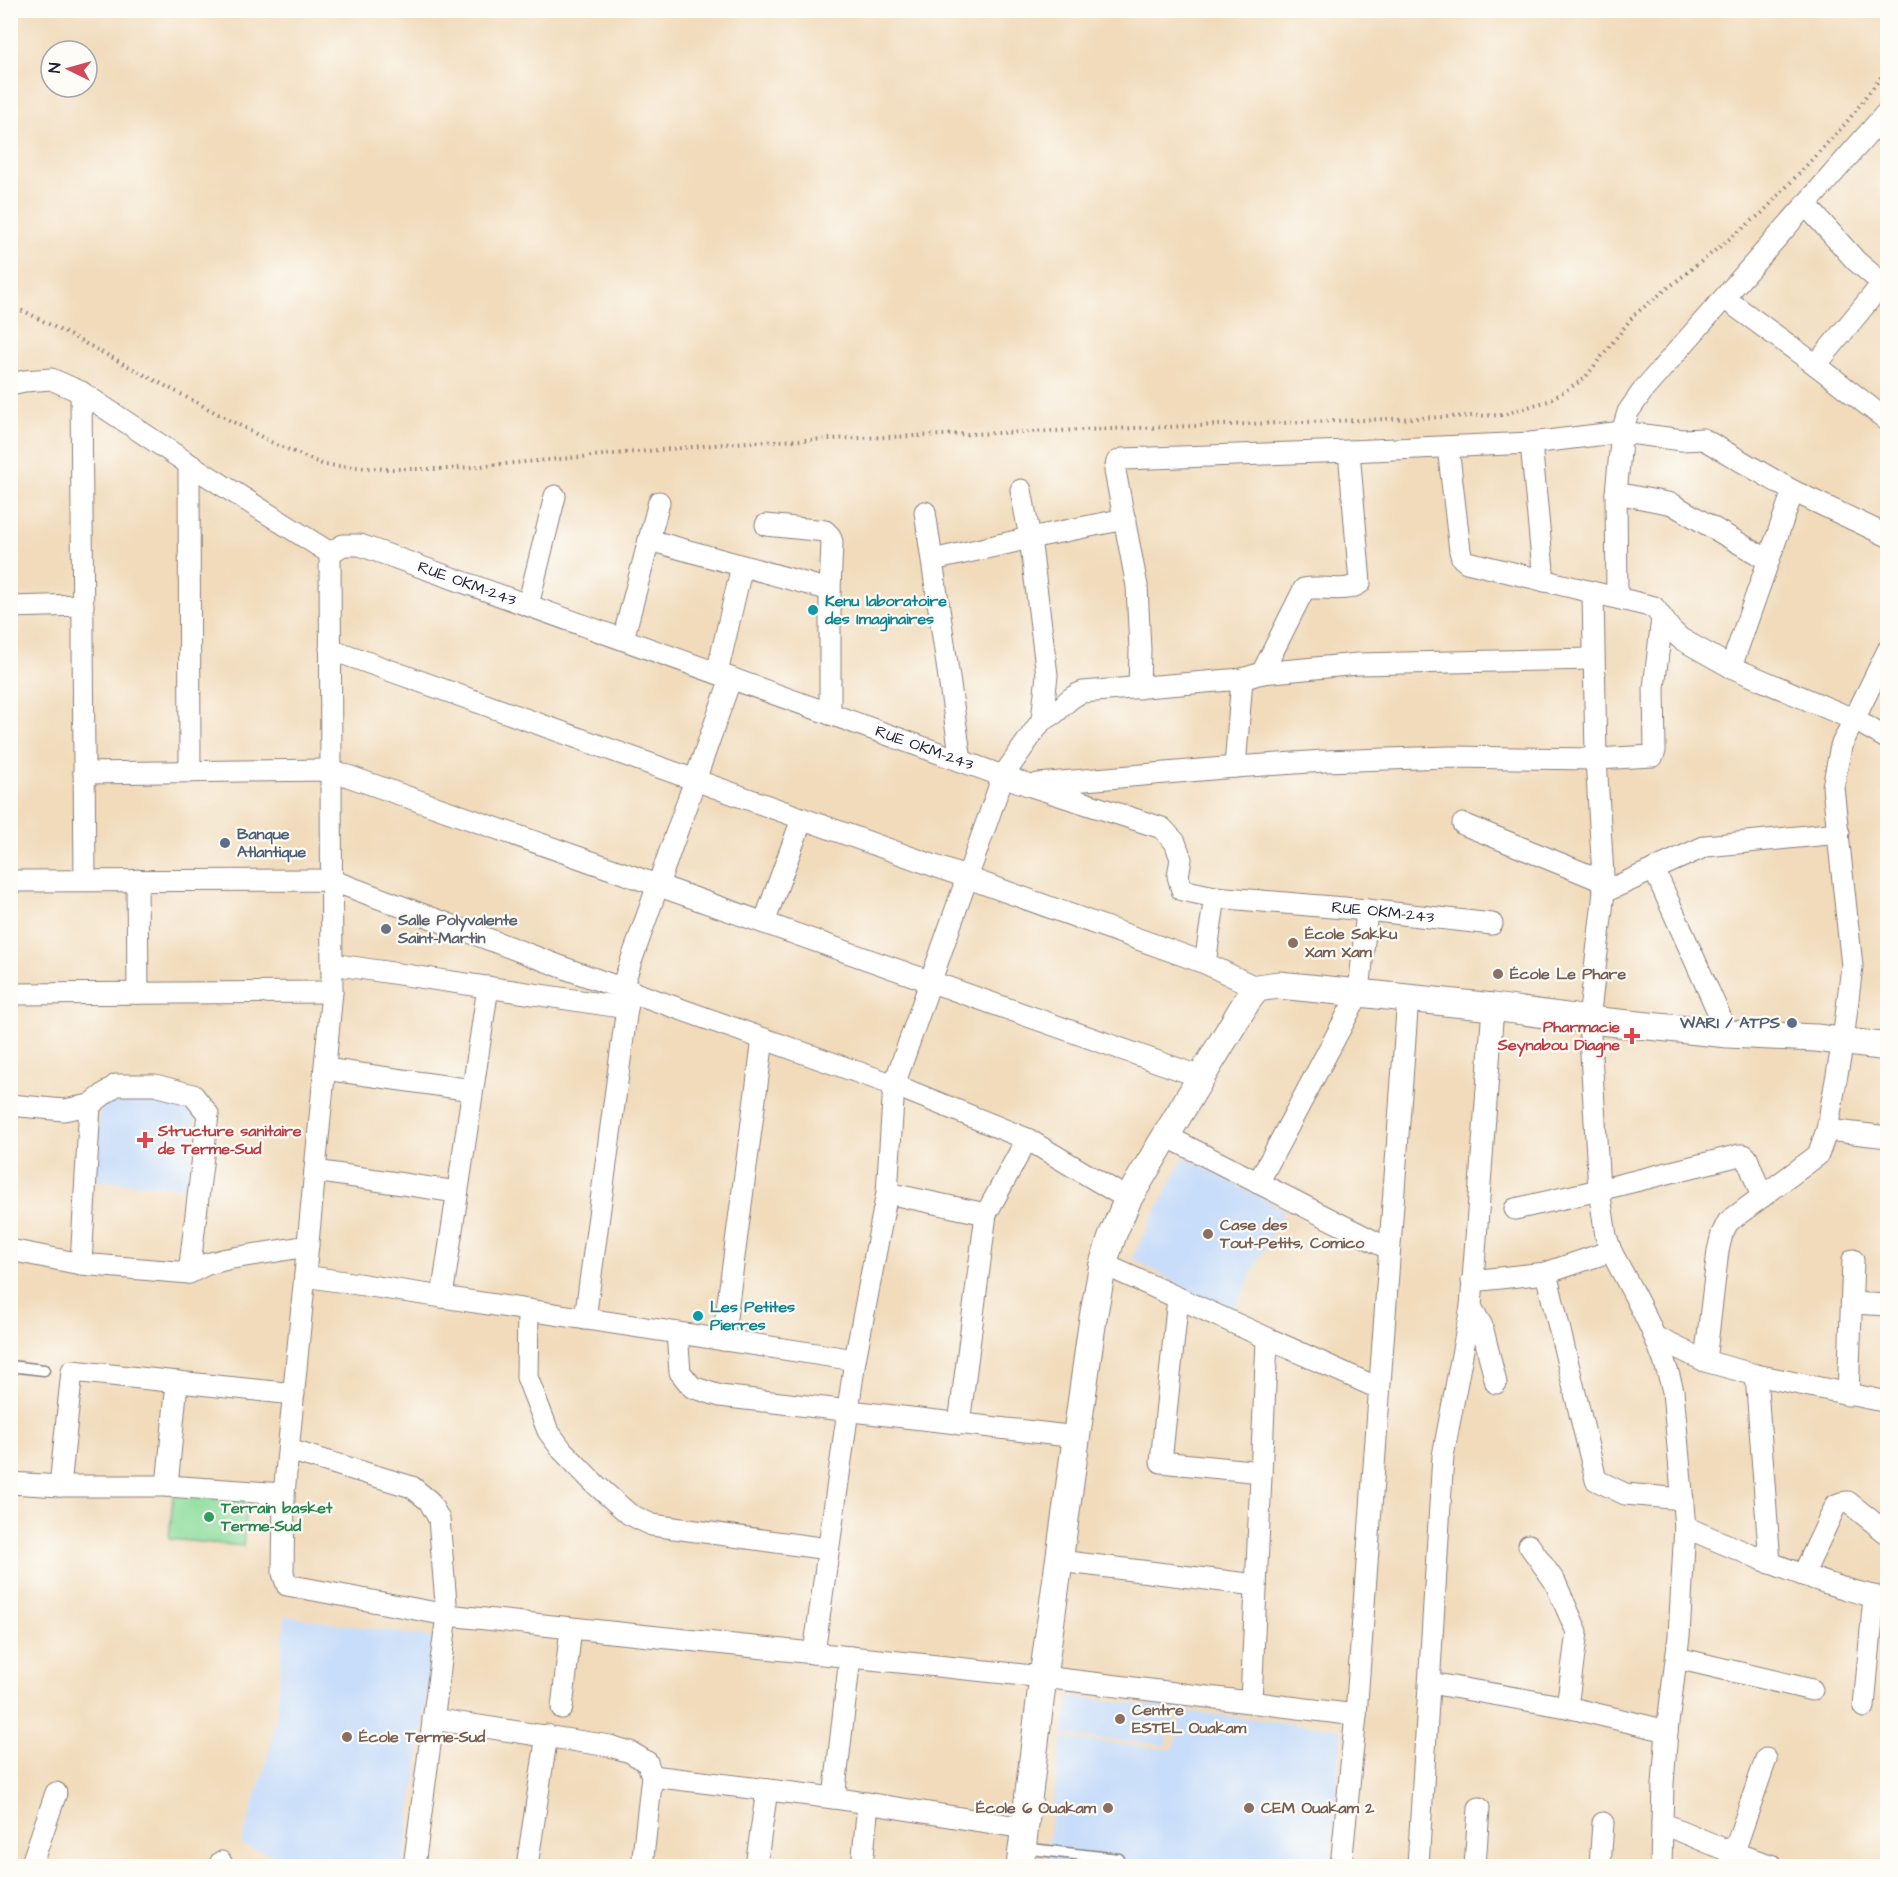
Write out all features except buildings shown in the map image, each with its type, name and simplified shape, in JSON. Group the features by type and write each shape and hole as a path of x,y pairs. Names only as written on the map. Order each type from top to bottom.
{"street":[{"path":"1617,598 1616,494 1622,432 1628,411 1644,389 1887,111"},
{"path":"1806,205 1856,261 1885,286 1816,365"},
{"path":"1724,298 1816,365 1887,421"},
{"path":"10,384 51,379 81,392 189,464 330,553 332,992 284,1494 283,1573 287,1585 447,1615 1043,1677 1356,1715"},
{"path":"81,392 85,880"},
{"path":"1139,688 1137,586 1115,471 1117,462 1123,459 1349,452 1531,443 1622,432 1682,440 1703,439 1793,491 1887,536"},
{"path":"1531,443 1544,581"},
{"path":"1448,447 1462,558 1467,562 1654,607 1671,630 1681,639 1731,666 1855,720 1887,739"},
{"path":"1235,767 1252,676 1304,589 1348,587 1357,586 1359,583 1349,452"},
{"path":"189,464 190,772"},
{"path":"813,1653 855,1360 887,1193 894,1085 1003,776 1042,720 1047,675 1030,538 1021,490"},
{"path":"1731,666 1793,491"},
{"path":"1616,494 1672,504 1768,560"},
{"path":"528,605 555,496"},
{"path":"623,639 659,502"},
{"path":"925,512 961,761"},
{"path":"933,560 1125,519"},
{"path":"766,525 825,531 830,536 832,542 830,714"},
{"path":"649,540 830,590"},
{"name":"RUE OKM-243","path":"330,553 344,545 360,545 1028,785 1162,828 1175,842 1181,859 1178,876 1182,890 1215,897 1367,910 1492,924"},
{"path":"585,1319 627,995 657,885 695,780 724,676 742,566"},
{"path":"1593,593 1596,759 1604,887 1589,1020 1599,1190 1606,1236 1611,1251 1657,1338 1674,1391 1685,1527 1680,1636 1667,1731 1661,1866"},
{"path":"10,607 83,605"},
{"path":"1028,785 1235,767 1450,757 1596,759 1653,756 1654,688 1662,618"},
{"path":"330,649 1205,963 1257,988 1279,986 1408,997 1589,1020 1728,1034 1816,1038 1887,1047"},
{"path":"1704,1361 1722,1234 1728,1222 1818,1155 1827,1130 1843,1041 1852,966 1833,787 1841,746 1887,650"},
{"path":"1042,720 1053,716 1073,695 1083,692 1358,664 1593,659"},
{"path":"84,773 331,770 1201,1077"},
{"path":"764,923 802,819"},
{"path":"1463,824 1604,887 1654,869 1706,846 1839,833"},
{"path":"1654,869 1728,1034"},
{"path":"138,880 138,993"},
{"path":"10,881 331,880 570,970 627,995 894,1085 1027,1139 1128,1199"},
{"path":"1205,963 1215,897"},
{"path":"1258,1183 1359,993 1367,910"},
{"path":"332,964 488,987 627,995"},
{"path":"442,1297 488,987"},
{"path":"652,1776 868,1803 1022,1847 1059,1561 1093,1318 1103,1264 1128,1199 1257,988"},
{"path":"10,994 332,992"},
{"path":"1341,1866 1356,1715 1408,997"},
{"path":"1418,1866 1443,1456 1471,1307 1493,1007"},
{"path":"723,1340 763,1039"},
{"path":"325,1069 472,1090"},
{"path":"10,1105 64,1110 90,1104 116,1085 154,1085 193,1095 208,1114 189,1272"},
{"path":"81,1264 90,1104"},
{"path":"1827,1130 1887,1137"},
{"path":"1166,1136 1389,1249"},
{"path":"959,1424 986,1214 1027,1139"},
{"path":"1515,1209 1744,1155 1762,1197"},
{"path":"315,1171 458,1192"},
{"path":"887,1193 986,1214"},
{"path":"10,1250 81,1264 189,1272 227,1259 308,1246"},
{"path":"1472,1281 1546,1273 1611,1251"},
{"path":"1848,1395 1853,1260"},
{"path":"1103,1264 1378,1389"},
{"path":"1546,1273 1596,1480 1625,1494 1683,1499"},
{"path":"305,1276 855,1360"},
{"path":"1178,1298 1161,1462 1261,1472"},
{"path":"1852,1303 1887,1305"},
{"path":"1471,1307 1482,1326 1496,1383"},
{"path":"528,1310 527,1377 548,1431 562,1450 595,1485 630,1515 652,1525 828,1549"},
{"path":"677,1333 680,1372 692,1387 720,1396 1077,1437"},
{"path":"1657,1338 1704,1361 1756,1375 1887,1402"},
{"path":"1251,1702 1268,1340"},
{"path":"60,1486 72,1371 294,1394"},
{"path":"1756,1375 1770,1563"},
{"path":"167,1486 177,1382"},
{"path":"289,1450 412,1487 429,1501 439,1519 447,1615 414,1866"},
{"path":"10,1483 60,1486 167,1486 284,1494"},
{"path":"1803,1575 1836,1505 1848,1502 1887,1534"},
{"path":"1685,1527 1803,1575 1881,1598 1864,1707"},
{"path":"1529,1545 1555,1582 1577,1632 1568,1707"},
{"path":"1059,1561 1256,1585"},
{"path":"562,1708 571,1628"},
{"path":"834,1798 850,1657"},
{"path":"1677,1658 1812,1690"},
{"path":"1430,1683 1568,1707 1667,1731"},
{"path":"433,1719 610,1746 630,1752 647,1762 652,1776 642,1866"},
{"path":"527,1866 547,1735"},
{"path":"1731,1860 1766,1760"},
{"path":"756,1866 767,1790"},
{"path":"31,1866 56,1793"},
{"path":"862,1866 868,1803"},
{"path":"1475,1866 1479,1808"},
{"path":"1600,1866 1603,1823"},
{"path":"1662,1823 1731,1860 1773,1866"},
{"path":"10,1865 16,1866"}],"lane":[{"path":"10,1366 44,1370"},
{"path":"1022,1847 1119,1859"}],"path":[{"path":"10,307 26,312 271,442 324,465 386,469 448,469 747,442 1501,415 1548,401 1584,379 1634,315 1762,213 1846,123 1887,68"}],"shaded area":[{"name":"Structure sanitaire de Terme-Sud","path":"102,1093 196,1101 189,1188 94,1180"},
{"name":"Case des Tout-Petits, Comico","path":"1184,1157 1284,1210 1232,1314 1132,1258"},
{"name":"École Terme-Sud","path":"285,1616 435,1638 404,1866 310,1866 241,1845 268,1756 276,1719"},
{"name":"Centre ESTEL Ouakam","path":"1069,1697 1176,1708 1174,1730 1168,1733 1167,1745 1063,1735"},
{"name":"CEM Ouakam 2","path":"1183,1711 1342,1729 1331,1866 1045,1866 1062,1738 1173,1750"}],"green space":[{"name":"Terrain basket Terme-Sud","path":"174,1488 248,1496 243,1546 169,1539"}],"place":[{"name":"Kenu laboratoire des Imaginaires","path":"813,610"},
{"name":"Banque Atlantique","path":"225,843"},
{"name":"Salle Polyvalente Saint-Martin","path":"386,929"},
{"name":"École Sakku Xam Xam","path":"1293,943"},
{"name":"École Le Phare","path":"1498,974"},
{"name":"WARI / ATPS","path":"1792,1023"},
{"name":"Pharmacie Seynabou Diagne","path":"1632,1036"},
{"name":"Structure sanitaire de Terme-Sud","path":"145,1140"},
{"name":"Case des Tout-Petits, Comico","path":"1208,1234"},
{"name":"Les Petites Pierres","path":"698,1316"},
{"name":"Terrain basket Terme-Sud","path":"209,1517"},
{"name":"Centre ESTEL Ouakam","path":"1120,1719"},
{"name":"École Terme-Sud","path":"347,1737"},
{"name":"École 6 Ouakam","path":"1108,1808"},
{"name":"CEM Ouakam 2","path":"1249,1808"}]}
